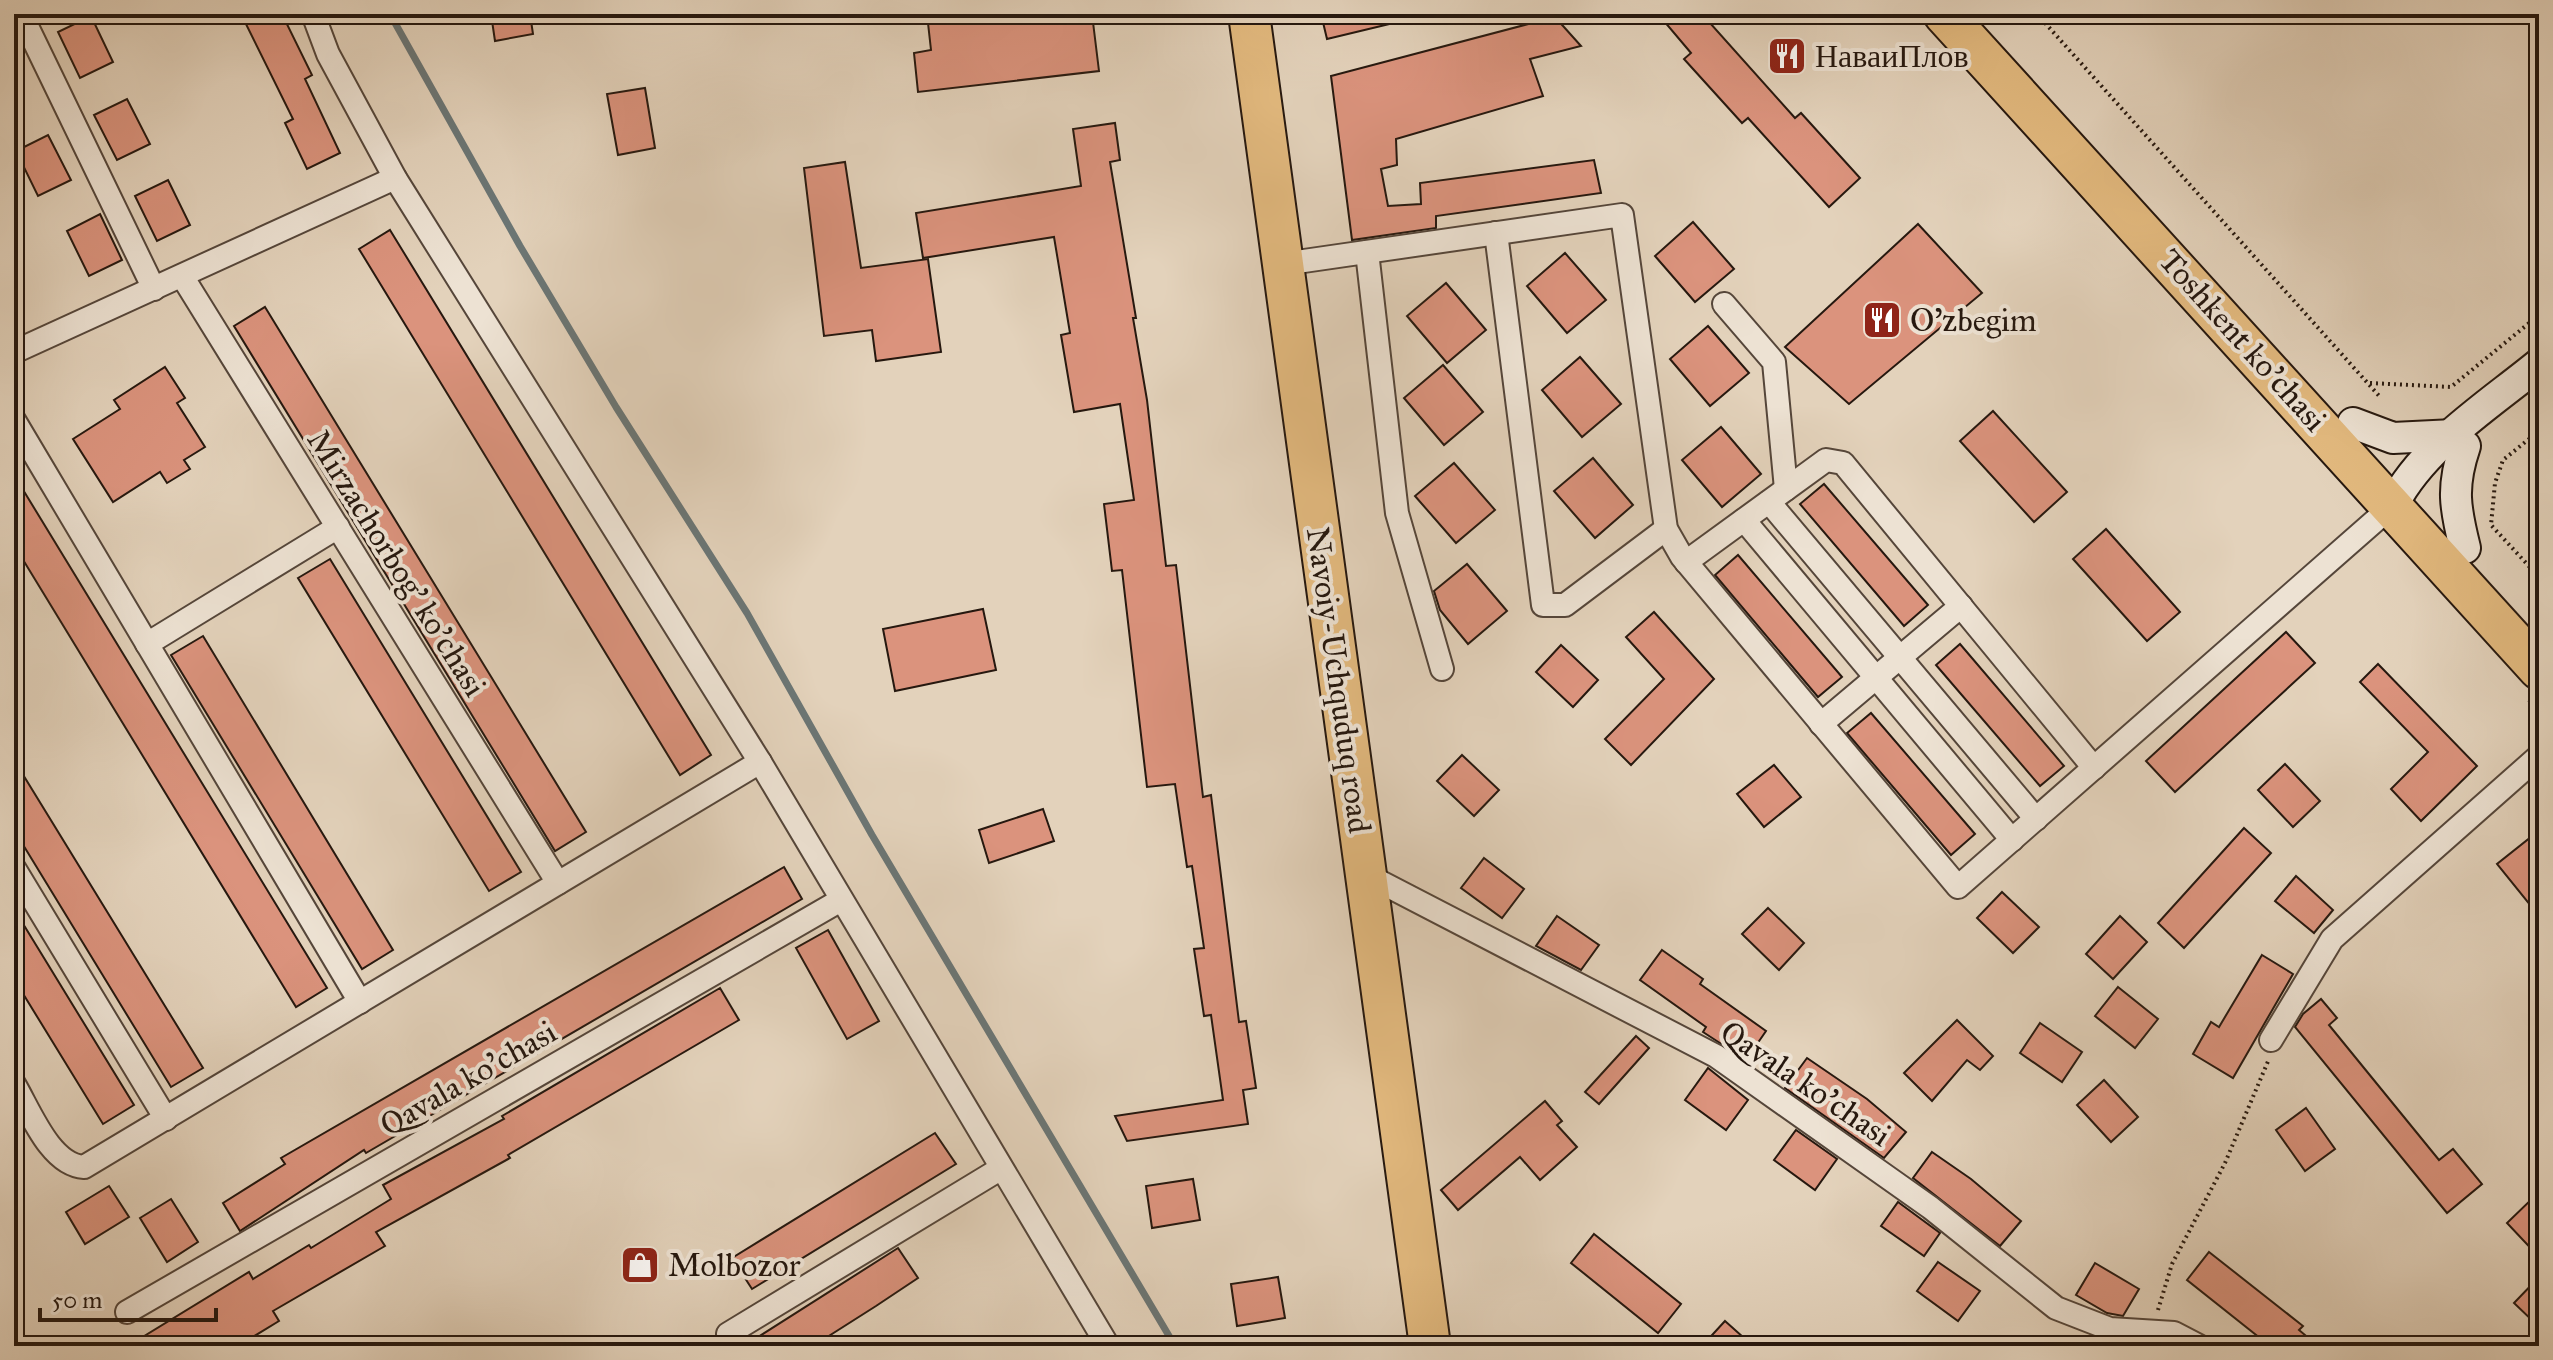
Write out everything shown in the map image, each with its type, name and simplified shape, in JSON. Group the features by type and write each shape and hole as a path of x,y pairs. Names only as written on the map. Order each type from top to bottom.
{"highway":[{"name":"Navoiy-Uchquduq road","path":"1249,14 1430,1346"},
{"name":"Toshkent ko'chasi","path":"1944,14 2405,494 2465,548 2539,631"},
{"name":"Toshkent ko'chasi","path":"1977,14 2367,411 2405,494 2539,669"}],"main road":[{"path":"2405,494 2539,364"},
{"path":"2367,411 2393,438 2459,440 2539,386"},
{"path":"2459,440 2454,505 2465,548"}],"street":[{"path":"21,14 154,289"},
{"path":"313,14 328,54 395,178 760,762 1108,1346"},
{"path":"14,352 395,178"},
{"path":"1283,264 1622,215 1666,529 1686,562 1958,887 2405,494"},
{"path":"1496,233 1543,605 1565,605 1666,529"},
{"path":"1367,252 1397,513 1442,669"},
{"name":"Mirzachorbog' ko'chasi","path":"182,276 558,883"},
{"path":"1724,304 1774,362 1777,496 1900,657 2036,819"},
{"path":"14,420 360,1002"},
{"path":"1686,562 1826,460 1843,463 2094,768"},
{"path":"1744,520 2012,840"},
{"path":"147,644 338,527"},
{"path":"1821,724 1961,606"},
{"path":"2271,1040 2332,939 2539,756"},
{"path":"14,1084 54,1150 72,1166 84,1167 760,762"},
{"path":"14,868 166,1119"},
{"name":"Qavala ko'chasi","path":"1365,874 1716,1056 1931,1208 2056,1308 2110,1329 2174,1333 2199,1346"},
{"name":"Qavala ko'chasi","path":"127,1312 841,900"},
{"path":"728,1334 1000,1169"}],"lane":[{"path":"2539,477 2539,487"}],"path":[{"path":"2037,14 2367,383 2367,411"},
{"path":"2367,383 2451,387 2539,315"},
{"path":"2539,431 2503,460 2495,483 2491,525 2539,577"},
{"path":"2151,1331 2172,1264 2225,1163 2268,1069 2271,1040"}],"building":[{"path":"241,14 282,14 312,75 305,79 340,153 307,169 285,123 293,119"},
{"path":"491,14 530,14 533,34 495,41"},
{"path":"927,14 1092,14 1099,71 918,92 914,53 931,50"},
{"path":"1342,14 1401,14 1402,21 1327,39 1322,18"},
{"path":"1658,14 1702,14 1795,118 1801,113 1860,178 1829,207 1748,118 1742,123 1684,59 1691,53"},
{"path":"91,16 113,62 80,78 58,32"},
{"path":"1555,17 1581,46 1530,59 1543,96 1396,139 1397,165 1381,169 1388,206 1421,204 1420,183 1594,160 1601,193 1436,216 1436,228 1352,240 1331,76"},
{"path":"645,88 655,148 618,155 607,94"},
{"path":"127,99 150,144 117,160 94,115"},
{"path":"1115,123 1120,160 1110,162 1136,318 1133,318 1147,400 1166,566 1176,565 1203,797 1211,795 1239,1022 1246,1021 1256,1088 1243,1090 1248,1124 1127,1141 1115,1116 1223,1100 1211,1015 1204,1016 1194,949 1204,948 1192,866 1187,867 1175,784 1147,787 1122,570 1112,571 1104,504 1134,500 1120,404 1074,412 1061,335 1070,333 1054,237 923,258 916,213 1081,186 1073,129"},
{"path":"48,135 71,180 38,196 16,151"},
{"path":"845,162 861,268 928,259 941,352 876,361 872,330 824,336 804,168"},
{"path":"168,180 190,225 157,241 135,196"},
{"path":"100,214 122,260 89,276 67,231"},
{"path":"1693,222 1734,269 1695,302 1655,256"},
{"name":"O'zbegim","path":"1918,224 1982,293 1849,404 1785,347"},
{"path":"390,230 711,755 680,775 359,249"},
{"path":"1565,253 1606,300 1567,333 1527,286"},
{"path":"1446,283 1486,330 1447,363 1407,316"},
{"path":"265,307 586,832 555,851 234,326"},
{"path":"1708,326 1749,373 1710,406 1670,359"},
{"path":"1580,357 1621,404 1582,437 1542,390"},
{"path":"1443,365 1483,412 1444,445 1404,398"},
{"path":"165,367 185,398 177,403 205,447 184,460 190,469 167,483 160,472 113,502 73,439 120,409 114,400"},
{"path":"1993,411 2067,492 2034,522 1960,441"},
{"path":"1721,427 1761,474 1722,507 1682,460"},
{"path":"1593,458 1633,505 1595,538 1554,491"},
{"path":"1454,463 1495,510 1456,543 1415,496"},
{"path":"14,475 327,988 296,1007 14,545"},
{"path":"1824,484 1928,605 1904,626 1800,504"},
{"path":"2106,529 2180,612 2147,641 2073,559"},
{"path":"1738,555 1842,677 1818,697 1715,575"},
{"path":"330,559 521,872 489,891 298,578"},
{"path":"1467,564 1507,611 1468,644 1440,610 1434,591"},
{"path":"983,609 996,670 895,691 883,629"},
{"path":"1654,612 1714,679 1631,765 1605,739 1664,679 1626,637"},
{"path":"2286,632 2315,663 2175,792 2146,761"},
{"path":"203,636 393,950 362,969 171,655"},
{"path":"1960,644 2064,766 2040,786 1936,665"},
{"path":"1561,645 1598,680 1573,707 1536,672"},
{"path":"2378,664 2477,766 2421,821 2391,789 2428,752 2360,682"},
{"path":"1871,713 1975,834 1951,855 1847,733"},
{"path":"1462,755 1499,790 1474,816 1437,781"},
{"path":"14,760 203,1068 171,1087 14,830"},
{"path":"2285,764 2320,801 2293,827 2258,790"},
{"path":"1774,765 1801,797 1764,827 1737,794"},
{"path":"1043,809 1054,841 989,863 979,830"},
{"path":"2244,828 2271,853 2184,948 2158,923"},
{"path":"2531,837 2539,847 2539,916 2497,864"},
{"path":"1484,858 1524,889 1502,918 1461,888"},
{"path":"784,867 802,899 366,1153 364,1150 240,1231 223,1203 285,1164 281,1158"},
{"path":"2296,876 2333,910 2314,933 2275,901"},
{"path":"2002,892 2039,927 2013,953 1977,918"},
{"path":"1768,908 1804,943 1779,970 1742,934"},
{"path":"14,909 134,1105 103,1124 14,979"},
{"path":"1557,916 1599,945 1581,970 1536,946"},
{"path":"2120,916 2147,942 2113,979 2086,954"},
{"path":"828,930 879,1021 847,1039 796,948"},
{"path":"1662,950 1703,979 1700,984 1766,1031 1746,1060 1703,1032 1706,1027 1640,980"},
{"path":"2262,955 2293,974 2233,1078 2193,1054 2211,1022 2219,1027"},
{"path":"2118,987 2158,1019 2135,1048 2095,1016"},
{"path":"720,988 739,1020 508,1155 510,1158 376,1232 385,1246 273,1311 279,1321 238,1346 128,1346 249,1272 253,1279 309,1245 311,1248 391,1199 383,1185 504,1119 502,1116"},
{"path":"2321,999 2337,1018 2329,1025 2439,1160 2453,1149 2482,1184 2447,1213 2295,1027 2303,1014"},
{"path":"1957,1020 1993,1056 1980,1070 1967,1060 1932,1101 1904,1073"},
{"path":"2040,1023 2082,1052 2062,1082 2020,1053"},
{"path":"1636,1036 1649,1048 1599,1104 1585,1092"},
{"path":"1807,1058 1867,1099 1906,1132 1884,1158 1785,1088"},
{"path":"1708,1068 1748,1100 1726,1130 1685,1100"},
{"path":"2104,1080 2138,1117 2111,1142 2077,1105"},
{"path":"1545,1101 1562,1121 1557,1125 1577,1147 1540,1180 1520,1157 1458,1210 1441,1190"},
{"path":"2306,1108 2335,1149 2305,1171 2276,1130"},
{"path":"1796,1130 1837,1159 1815,1190 1774,1160"},
{"path":"935,1133 956,1164 752,1289 732,1258"},
{"path":"1932,1152 1971,1179 2021,1221 2000,1246 1913,1178"},
{"path":"1193,1179 1200,1220 1152,1228 1146,1186"},
{"path":"109,1186 129,1217 85,1244 66,1212"},
{"path":"2539,1192 2539,1257 2507,1223"},
{"path":"171,1199 198,1242 167,1262 140,1218"},
{"path":"1898,1202 1940,1233 1924,1256 1881,1226"},
{"path":"1594,1234 1681,1304 1658,1333 1571,1263"},
{"path":"898,1248 918,1278 876,1306 813,1346 744,1346"},
{"path":"2209,1252 2303,1326 2299,1330 2318,1346 2270,1346 2187,1280"},
{"path":"1938,1262 1980,1291 1958,1321 1917,1291"},
{"path":"2095,1263 2139,1289 2123,1316 2107,1313 2076,1295"},
{"path":"1278,1277 1285,1318 1237,1326 1231,1284"},
{"path":"2539,1277 2539,1327 2514,1303"},
{"path":"1725,1321 1753,1346 1702,1346"}],"waterway":[{"path":"390,14 520,246 616,407 747,613 872,835 1175,1346"}],"place":[{"name":"НаваиПлов","path":"1787,56"},
{"name":"O'zbegim","path":"1882,320"},
{"name":"Molbozor","path":"640,1265"}]}
